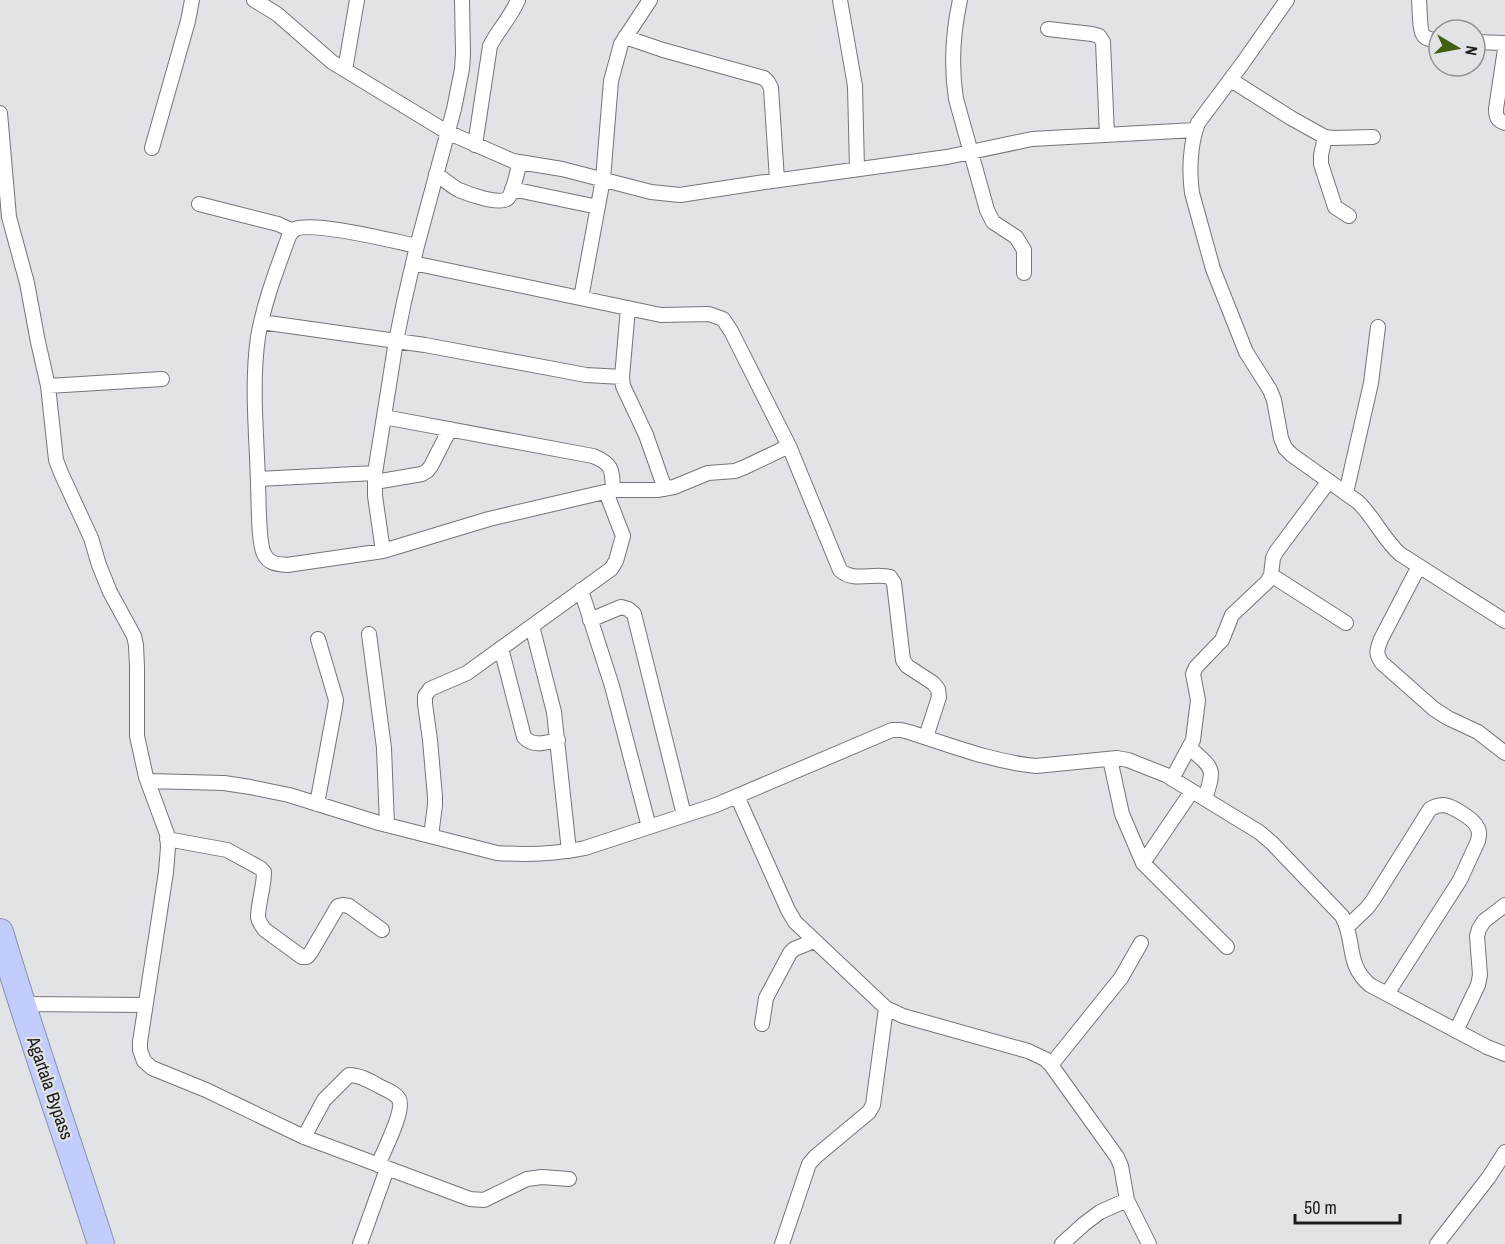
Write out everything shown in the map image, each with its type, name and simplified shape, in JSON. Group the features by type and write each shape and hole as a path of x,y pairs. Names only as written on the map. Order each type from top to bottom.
{"highway":[{"name":"Agartala Bypass","path":"0,932 101,1244"}],"street":[{"path":"152,148 192,0"},
{"path":"254,0 277,14 332,62 447,132 513,161 562,169 638,190 680,195 947,157 1032,139 1195,130"},
{"path":"345,70 357,0"},
{"path":"384,551 375,496 375,478 396,341 417,246 454,109 462,69 462,0"},
{"path":"475,145 490,46 518,0"},
{"path":"581,298 603,179 611,81 621,44 650,0"},
{"path":"840,0 855,86 857,169"},
{"path":"960,0 955,30 954,86 956,99 987,210 993,222 1016,237 1024,250 1024,273"},
{"path":"1287,0 1195,130 1191,187 1213,269 1246,352 1270,390 1285,448 1365,509 1391,546 1400,554 1505,621"},
{"path":"1419,0 1422,32 1427,38"},
{"path":"1048,28 1092,34 1099,36 1103,42 1107,135"},
{"path":"625,37 764,78 771,88 777,180"},
{"path":"1487,42 1505,43"},
{"path":"1505,49 1496,116 1505,123"},
{"path":"1231,80 1325,137 1373,137"},
{"path":"0,113 9,217 27,283 48,386 56,460 91,538 110,592 134,636 137,736 147,781 163,818 167,834 166,872 140,1042 144,1061 152,1068 206,1090 304,1137 470,1199 484,1200 527,1179 542,1177 568,1179"},
{"path":"1325,137 1321,155 1323,170 1335,207 1348,216"},
{"path":"436,174 461,191 495,201 503,201 507,200 512,189 520,162"},
{"path":"512,189 598,207"},
{"path":"199,204 278,224 293,231 311,227 337,230 417,246"},
{"path":"293,231 289,236 265,305 258,339 255,374 263,552 269,561 275,564 287,565 384,551 489,519 609,491 657,490 674,487 708,473 735,471 789,446"},
{"path":"413,263 661,315 709,314 723,319 731,330 789,446 840,570 846,576 882,575 890,577 894,584 903,660 907,666 933,683 938,689 939,697 926,737"},
{"path":"628,308 622,377 646,435 664,489"},
{"path":"261,322 396,341 586,375 622,377"},
{"path":"1346,493 1371,383 1378,327"},
{"path":"48,386 162,379"},
{"path":"384,417 593,456 605,461 612,469 609,491 622,530 622,542 616,561 611,568 459,677 430,689 425,696 435,805 431,836"},
{"path":"258,478 375,478 422,474 431,466 450,429"},
{"path":"1172,779 1193,740 1198,700 1193,675 1196,667 1222,640 1232,615 1267,582 1276,552 1329,481"},
{"path":"1419,566 1381,639 1377,651 1378,657 1425,702 1448,718 1478,732 1505,753"},
{"path":"1270,575 1346,623"},
{"path":"581,590 612,686 649,827"},
{"path":"590,620 621,607 634,614 684,815"},
{"path":"532,626 554,712 569,852"},
{"path":"369,634 384,748 387,825"},
{"path":"317,804 336,700 318,639"},
{"path":"501,648 524,737 528,742 534,744 558,740"},
{"path":"147,781 224,783 289,795 387,825 497,853 512,854 569,852 585,848 737,796 892,730 901,730 1024,765 1036,766 1110,759 1128,760 1154,769 1172,779 1259,832 1272,843 1342,916 1348,926 1355,968 1361,978 1370,985 1502,1053 1505,1039"},
{"path":"1190,748 1209,765 1212,773 1205,799"},
{"path":"1110,759 1122,814 1143,863 1227,946"},
{"path":"1143,863 1192,791"},
{"path":"737,796 795,922 886,1008 903,1016 1028,1051 1045,1059 1051,1065 1117,1157 1121,1166 1127,1200 1149,1244"},
{"path":"1348,926 1367,908 1430,809 1442,805 1450,806 1474,821 1478,828 1478,841 1460,880 1388,994"},
{"path":"167,839 227,850 260,868 264,872 258,917 260,925 302,957 307,957 311,952 338,906 349,906 382,930"},
{"path":"1456,1031 1478,985 1480,975 1477,936 1479,928 1484,921 1505,905"},
{"path":"762,1024 766,998 790,953 814,941"},
{"path":"1051,1065 1121,978 1141,943"},
{"path":"22,1004 146,1005"},
{"path":"782,1244 809,1164 869,1112 873,1105 886,1008"},
{"path":"304,1137 324,1100 349,1074 396,1095 400,1101 398,1119 360,1244"},
{"path":"1437,1244 1489,1177 1505,1152"},
{"path":"1062,1244 1100,1212 1127,1200"}]}
